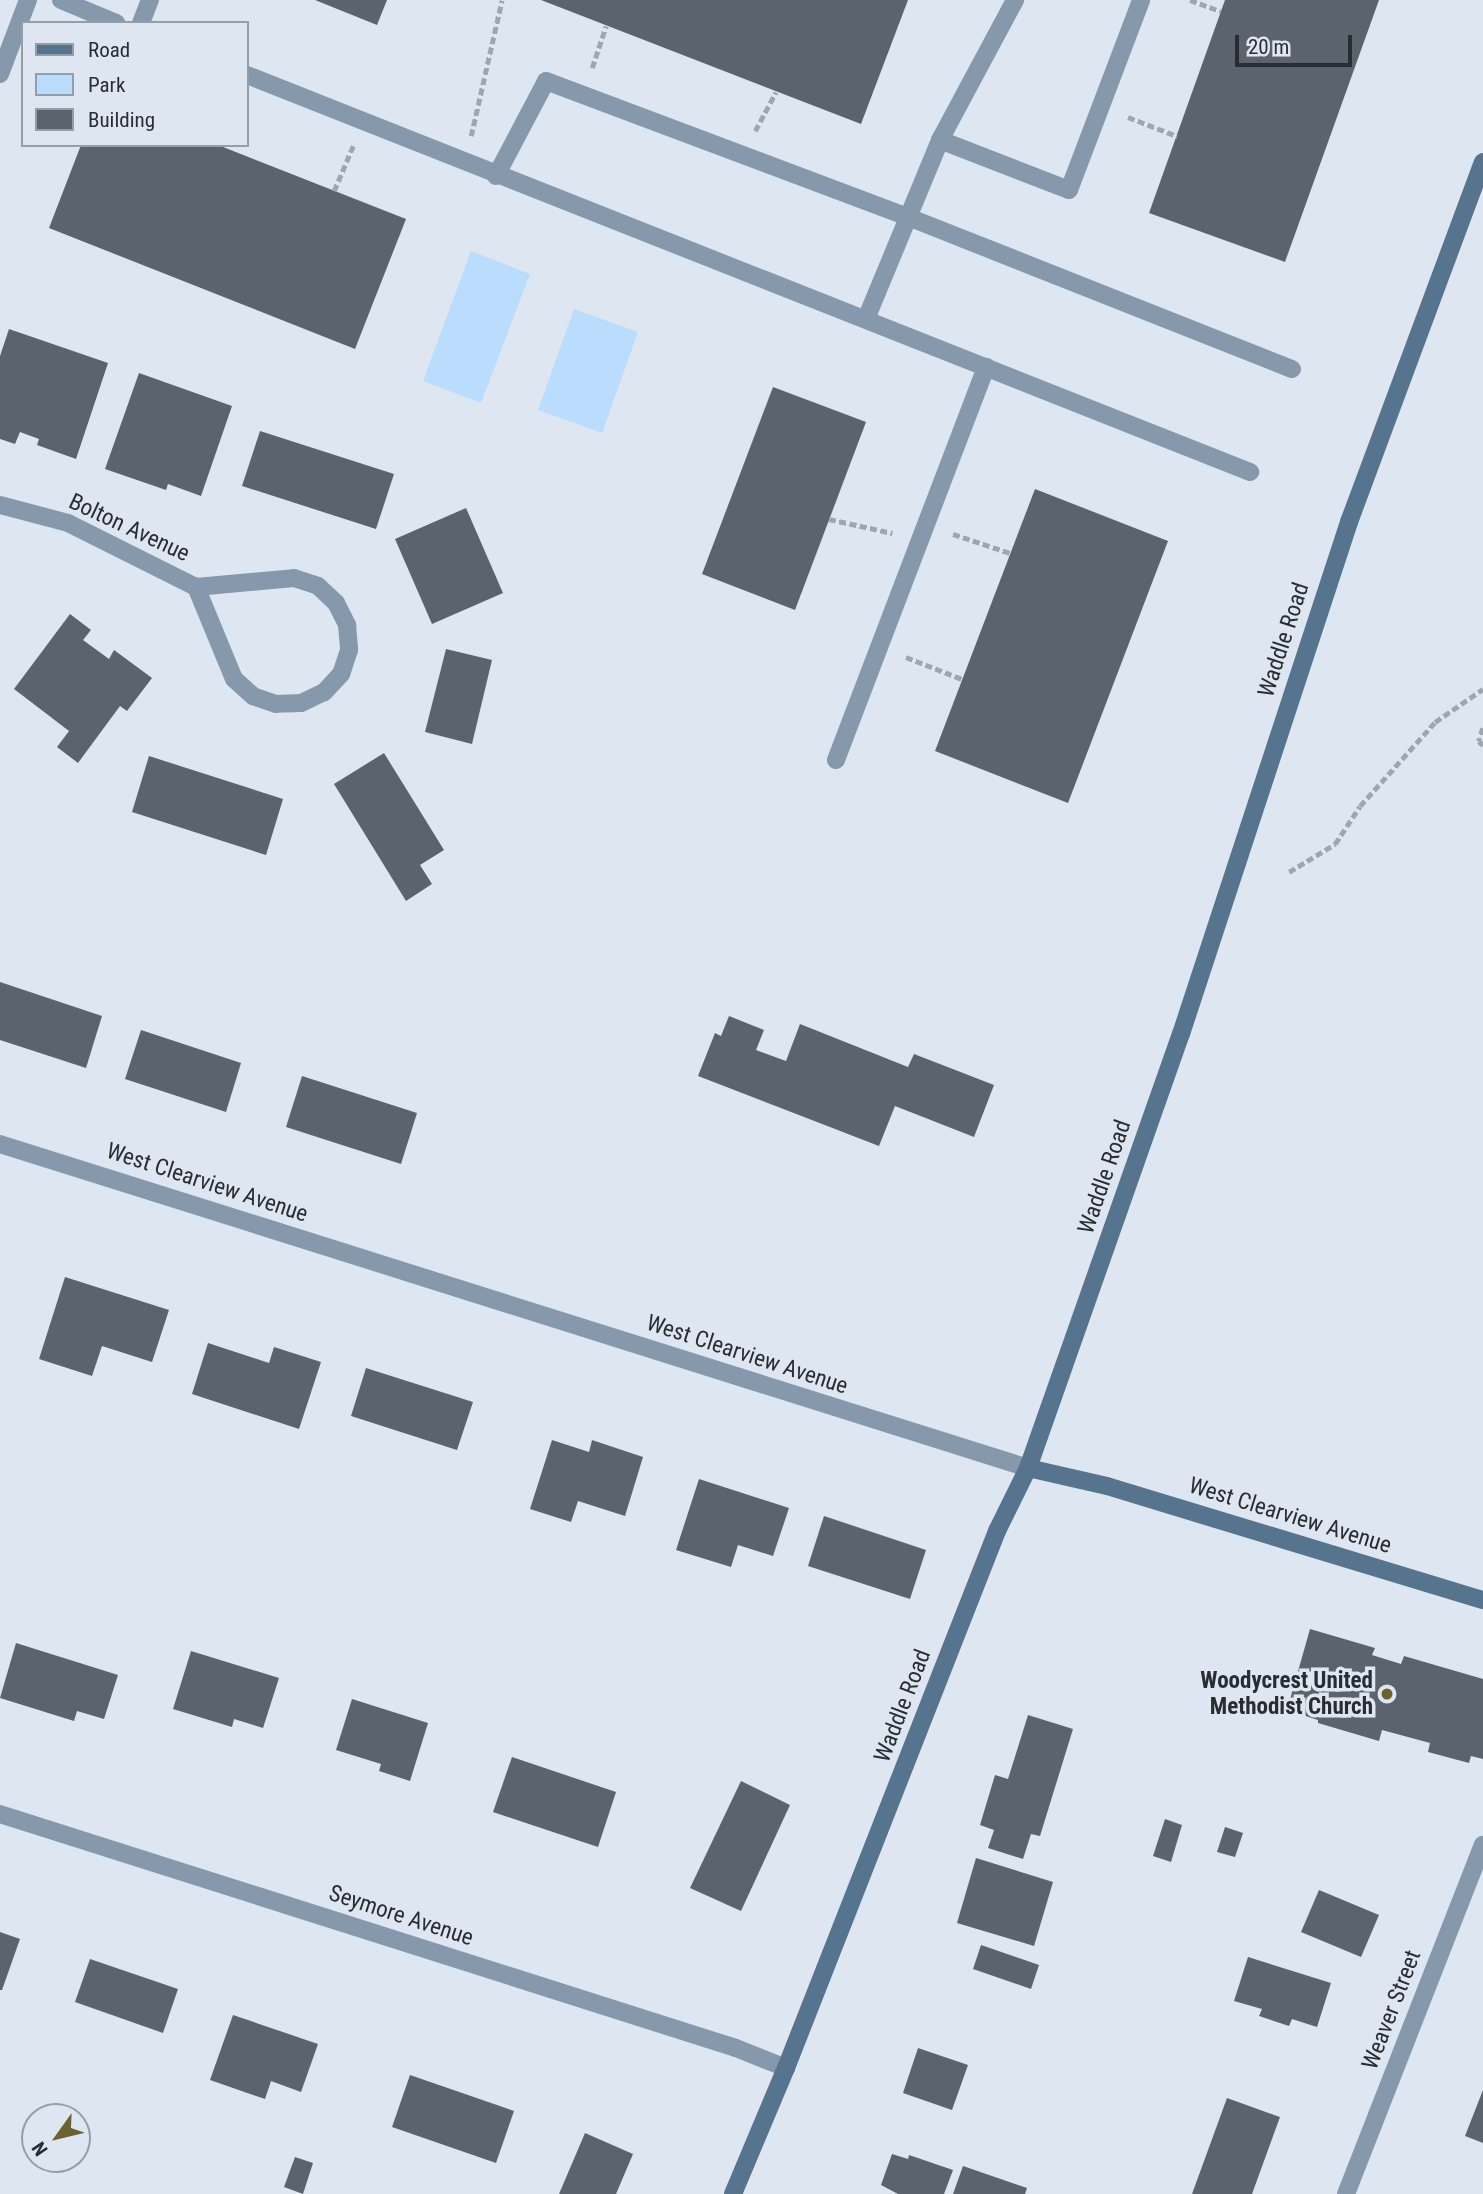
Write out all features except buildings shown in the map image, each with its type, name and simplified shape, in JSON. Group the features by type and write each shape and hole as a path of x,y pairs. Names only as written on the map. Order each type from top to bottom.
{"main road":[{"name":"Waddle Road","path":"733,2194 786,2068 998,1531 1028,1468 1181,1034 1349,523 1483,162"},
{"name":"West Clearview Avenue","path":"1028,1468 1107,1486 1483,1600"}],"street":[{"path":"0,74 28,0"},
{"path":"61,0 111,21"},
{"path":"142,21 150,0"},
{"path":"866,319 940,140 1015,0"},
{"path":"940,140 1069,190 1142,0"},
{"path":"248,75 496,176 1250,472"},
{"path":"496,176 546,81 908,217 1292,369"},
{"path":"836,760 986,367"},
{"name":"Bolton Avenue","path":"0,505 68,523 195,587 294,578 317,586 337,603 347,625 349,650 341,674 324,692 301,703 276,704 253,696 234,679 195,587"},
{"name":"West Clearview Avenue","path":"0,1144 1028,1468"},
{"name":"Seymore Avenue","path":"0,1814 736,2048 786,2068"},
{"name":"Weaver Street","path":"1346,2194 1483,1845"}],"path":[{"path":"465,163 502,0"},
{"path":"1190,0 1221,11"},
{"path":"583,95 607,26"},
{"path":"746,157 750,139 776,92"},
{"path":"1102,105 1177,136"},
{"path":"334,191 363,122"},
{"path":"830,519 923,532 1010,554"},
{"path":"879,647 962,679"},
{"path":"1289,872 1335,844 1360,806 1436,722 1483,689"},
{"path":"1483,728 1479,741 1483,745"}],"green space":[{"path":"471,251 530,274 481,403 423,381"},
{"path":"574,309 638,332 602,433 538,410"}],"place":[{"name":"Woodycrest United Methodist Church","path":"1387,1694"}]}
